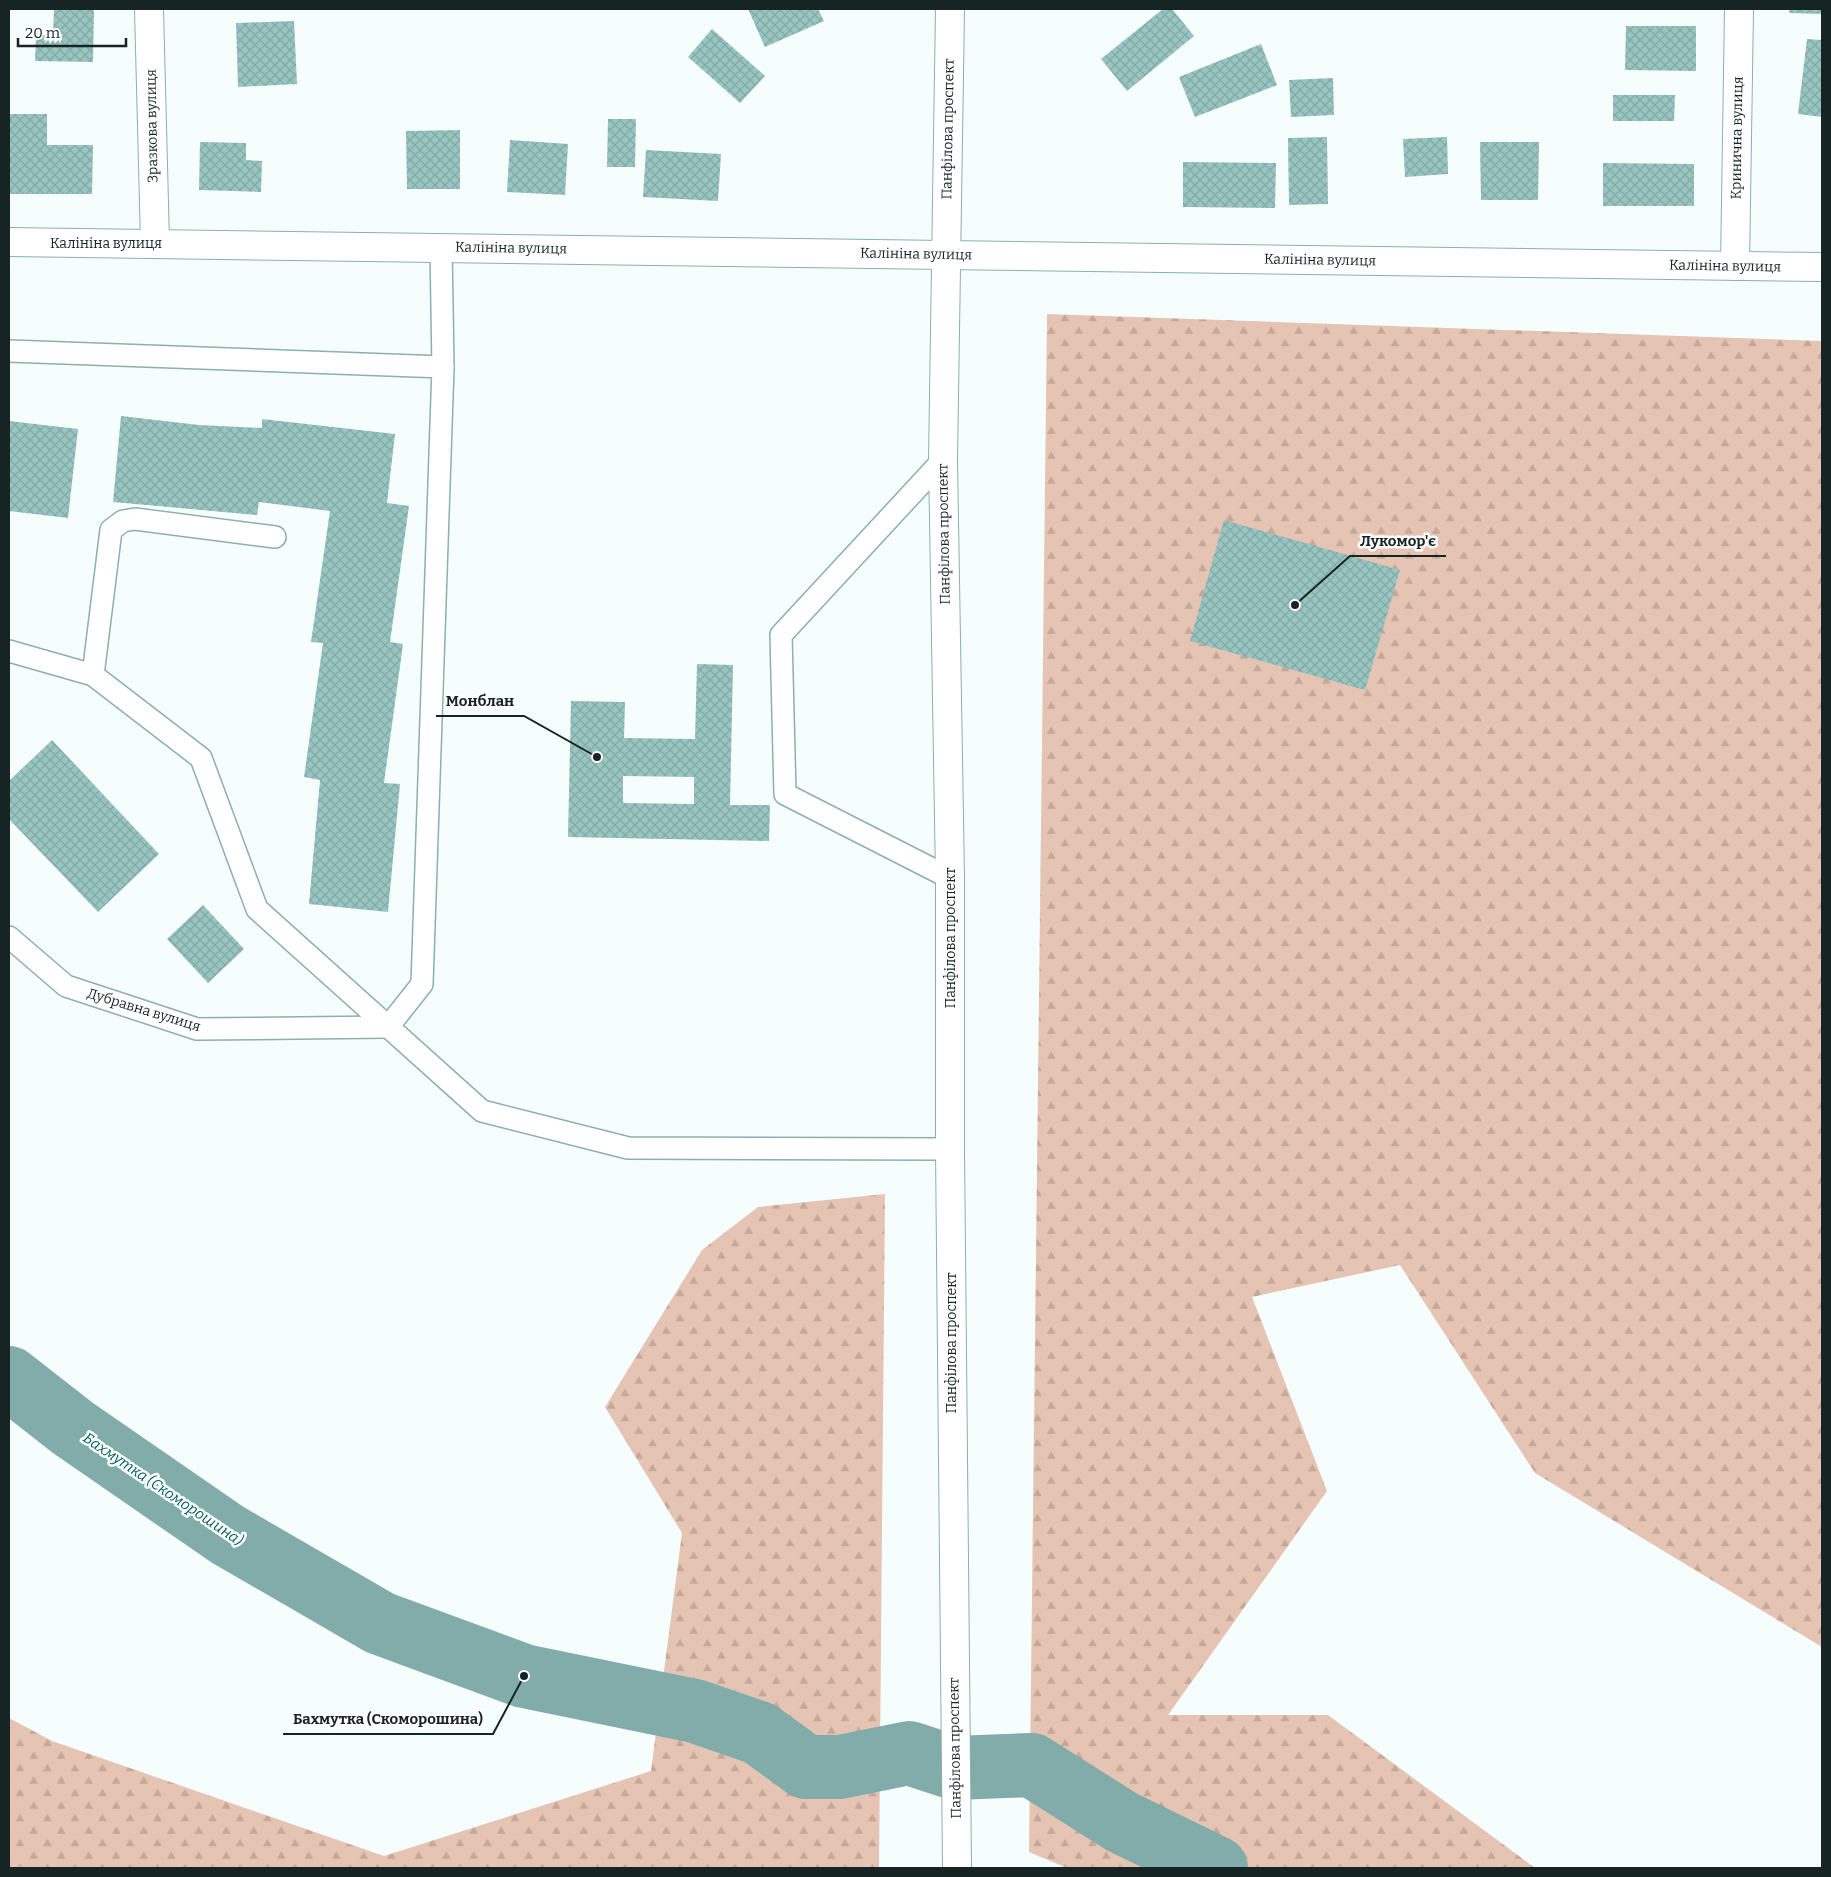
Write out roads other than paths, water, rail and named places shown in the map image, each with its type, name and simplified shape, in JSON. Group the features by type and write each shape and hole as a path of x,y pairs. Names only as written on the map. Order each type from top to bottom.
{"street":[{"name":"Зразкова вулиця","path":"150,9 155,243"},
{"name":"Панфілова проспект","path":"950,9 943,460 950,878 950,1149 957,1868"},
{"name":"Кринична вулиця","path":"1735,266 1740,9"},
{"name":"Калініна вулиця","path":"9,242 1822,267"}],"lane":[{"path":"388,1027 422,984 443,367 441,247"},
{"path":"9,351 443,367"},
{"path":"943,460 781,635 786,794 950,878"},
{"path":"94,675 111,530 122,521 135,519 276,537"},
{"path":"9,651 94,675 201,758 257,909 482,1111 628,1148 950,1149"},
{"name":"Дубравна вулиця","path":"9,937 66,986 197,1029 388,1027"}],"waterway":[{"name":"Бахмутка (Скоморошина)","path":"9,1378 73,1428 228,1535 380,1623 524,1676 695,1711 759,1733 806,1767 840,1767 909,1753 955,1768 1032,1765 1122,1822 1216,1868"}],"place":[{"name":"Лукомор'є","path":"1295,605"},
{"name":"Монблан","path":"597,757"},
{"name":"Бахмутка (Скоморошина)","path":"524,1676"}]}
